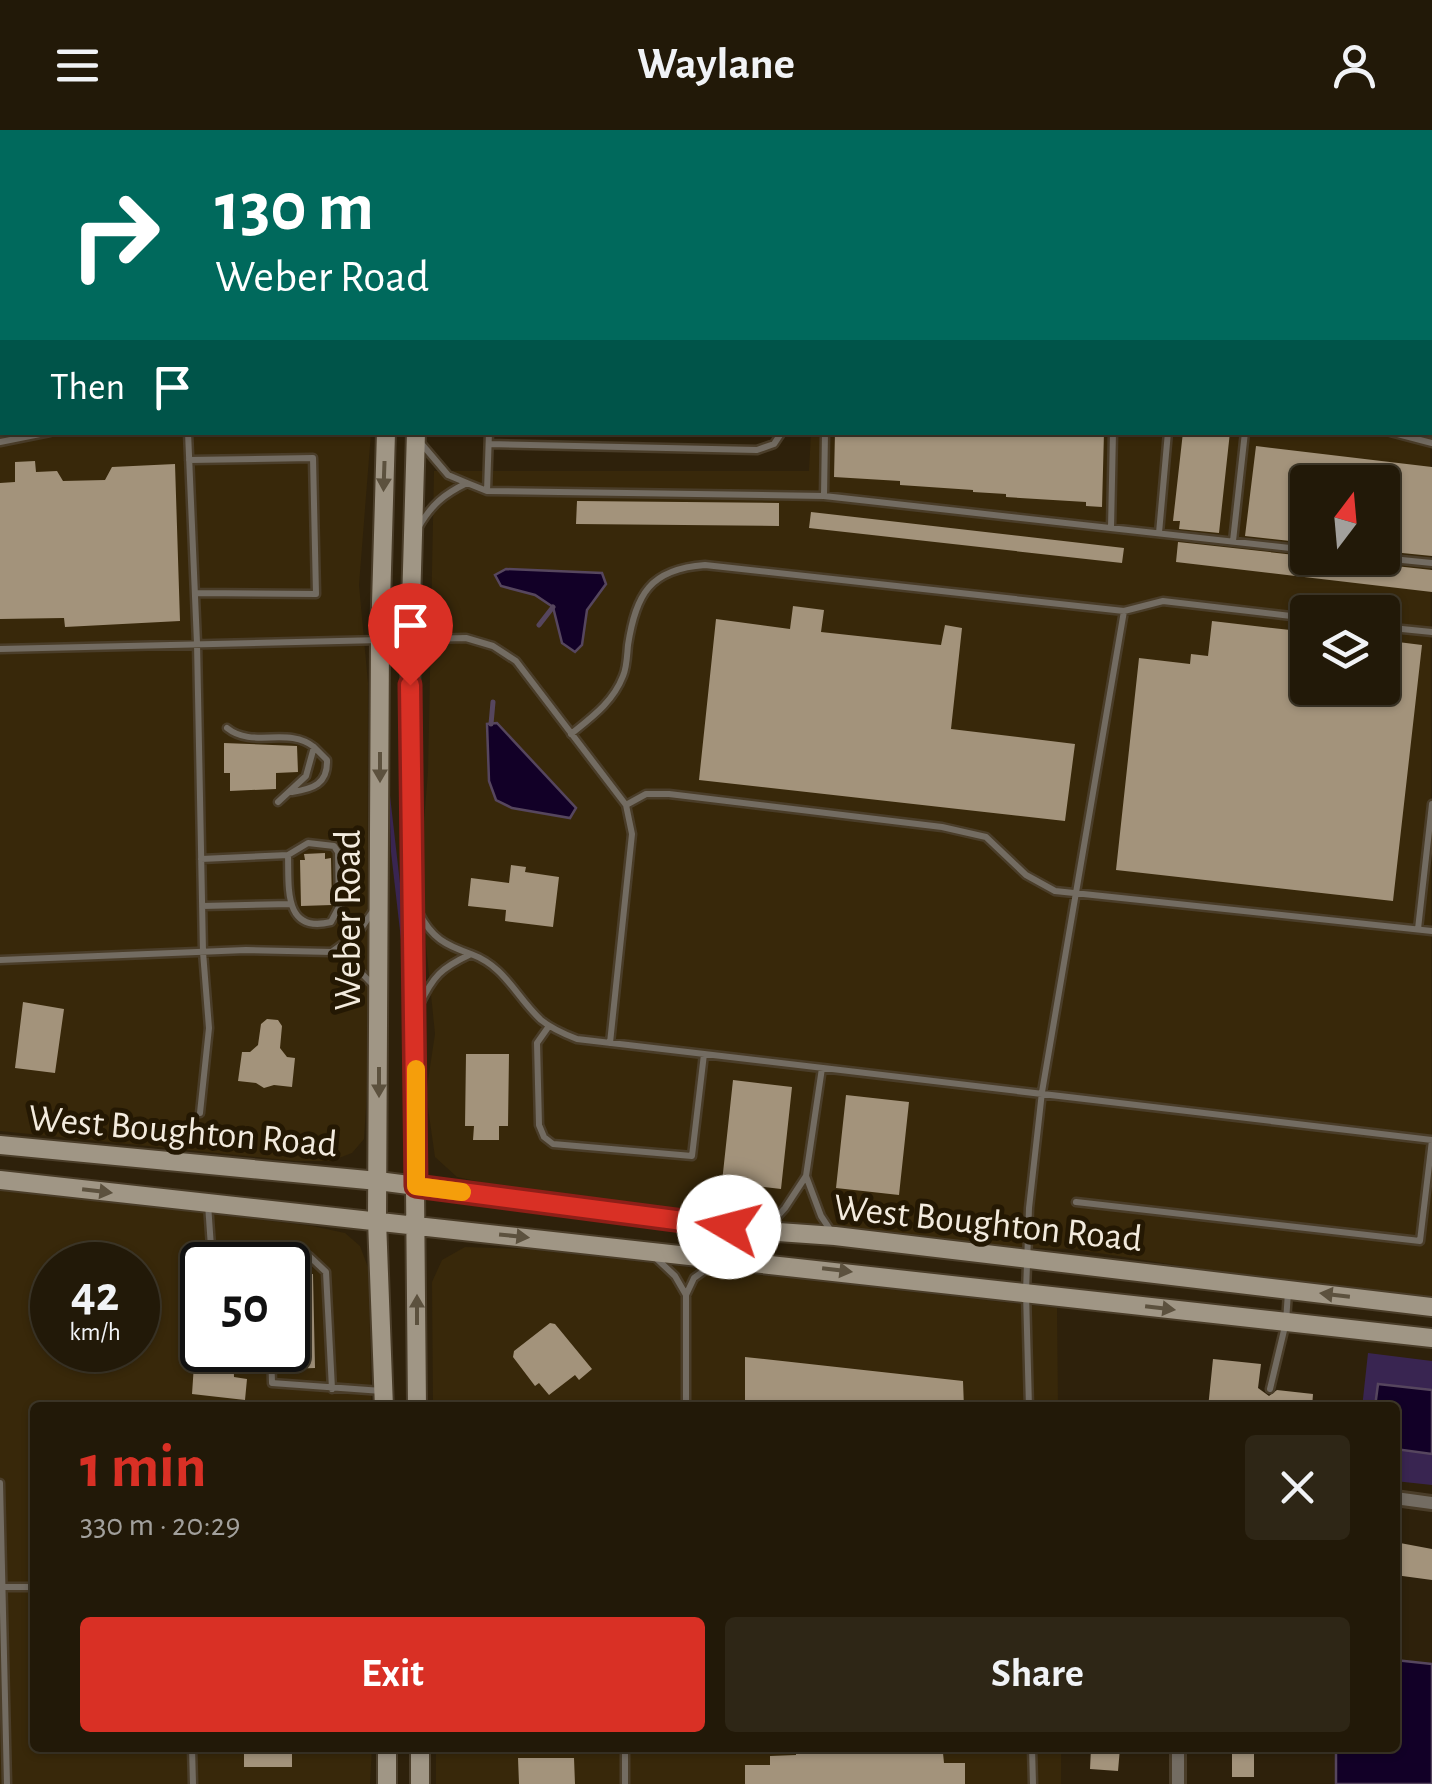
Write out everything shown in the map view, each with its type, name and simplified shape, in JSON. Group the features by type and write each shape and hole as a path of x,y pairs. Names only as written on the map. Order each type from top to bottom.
{"main road":[{"name":"Weber Road","path":"383,435 377,1220 383,1399"},
{"name":"Weber Road","path":"416,435 410,638 417,1402"},
{"name":"West Boughton Road","path":"0,1145 378,1181 764,1232 834,1236 1432,1307"},
{"name":"West Boughton Road","path":"0,1180 735,1258 1432,1338"},
{"path":"386,1784 387,1752"},
{"path":"420,1752 420,1784"}],"street":[{"path":"1400,1499 1432,1503"},
{"path":"1178,1752 1178,1784"}],"lane":[{"path":"0,442 35,435"},
{"path":"188,435 203,952 210,1028 200,1112"},
{"path":"417,435 448,475 487,490 824,496 1290,548"},
{"path":"487,490 489,435"},
{"path":"488,444 757,450 774,444 780,435"},
{"path":"824,496 826,435"},
{"path":"1111,528 1113,435"},
{"path":"1160,533 1168,435"},
{"path":"1232,541 1245,435"},
{"path":"1401,435 1432,443"},
{"path":"189,460 313,458 316,594 195,593"},
{"path":"413,537 430,507 446,493 467,483"},
{"path":"1400,560 1432,563"},
{"path":"571,734 606,705 624,675 633,618 642,594 658,578 680,566 705,565 1124,610 1163,601 1290,616"},
{"path":"1029,1402 1029,1208 1042,1092 1124,610"},
{"path":"1400,629 1432,632"},
{"path":"0,649 380,638 466,638 494,646 516,661 626,805 632,834 610,1043"},
{"path":"227,728 238,737 292,736 305,740 327,760 324,777 312,788 291,792"},
{"path":"278,802 306,776 314,747"},
{"path":"626,805 646,794 669,794 966,830 986,837 1040,884 1055,891 1432,930"},
{"path":"1418,929 1432,804"},
{"path":"201,859 288,855 304,844 334,846 340,907 335,919 327,923 305,922 290,904 288,855"},
{"path":"332,952 358,933 379,900"},
{"path":"413,902 428,930 442,944 490,961 538,1018 577,1038 1432,1140 1420,1241 1076,1202"},
{"path":"202,906 290,904"},
{"path":"0,960 203,952 332,952 363,972 379,994"},
{"path":"416,1012 444,967 471,954"},
{"path":"550,1026 537,1043 539,1126 554,1144 692,1156 704,1054"},
{"path":"764,1232 786,1208 806,1176 822,1068"},
{"path":"806,1176 821,1216 834,1236"},
{"path":"208,1203 211,1242"},
{"path":"643,1250 665,1264 686,1294"},
{"path":"310,1257 326,1272 332,1390"},
{"path":"686,1402 686,1294 694,1278 706,1268 735,1258"},
{"path":"1270,1389 1286,1322 1288,1288"},
{"path":"272,1372 272,1383 383,1399"},
{"path":"0,1483 7,1784"},
{"path":"2,1586 30,1587"},
{"path":"192,1752 192,1784"},
{"path":"625,1752 626,1784"},
{"path":"1032,1752 1033,1784"}],"shaded area":[{"path":"0,435 371,435 359,585 368,683 364,1139 352,1153 331,1161 295,1161 0,1131"},
{"path":"811,435 1430,435 1432,1298 1271,1280 1073,1249 977,1246 514,1189 457,1177 435,1157 426,1094 435,1034 421,857 428,772 434,471 809,471"},
{"path":"506,569 602,573 606,584 587,610 582,645 575,652 562,643 553,607 535,595 501,586 495,575"},
{"path":"497,723 576,808 570,818 512,808 496,800 489,781 487,724"},
{"path":"389,787 401,892 403,957 391,852"},
{"path":"0,1189 345,1233 360,1246 369,1270 371,1402 30,1402 30,1752 372,1752 370,1784 0,1784"},
{"path":"465,1247 526,1249 1057,1308 1058,1402 433,1402 432,1282 442,1260"},
{"path":"1368,1353 1432,1361 1432,1485 1400,1482 1400,1402 1363,1402"},
{"path":"1378,1384 1432,1390 1432,1454 1400,1450 1400,1402 1376,1402"},
{"path":"1400,1661 1432,1664 1432,1784 1336,1784 1336,1752 1400,1752"},
{"path":"436,1752 1061,1752 1061,1784 436,1784"}],"building":[{"path":"835,435 1104,435 1102,507 1086,506 1086,502 900,485 900,481 834,477"},
{"path":"1183,435 1230,435 1219,533 1179,529 1180,521 1173,521"},
{"path":"1256,446 1432,467 1432,556 1400,553 1400,465 1290,465 1290,541 1245,536"},
{"path":"35,461 36,472 57,471 63,481 105,480 112,467 175,464 180,621 65,627 64,618 0,619 0,483 15,482 15,462"},
{"path":"577,501 779,503 779,526 576,524"},
{"path":"811,512 1124,548 1122,563 809,528"},
{"path":"1178,542 1290,554 1290,575 1400,575 1400,566 1432,570 1432,592 1176,562"},
{"path":"793,606 824,610 821,632 941,645 945,625 962,628 951,729 1075,744 1065,821 699,780 716,619 790,629"},
{"path":"1212,621 1290,630 1290,705 1400,705 1400,642 1422,645 1393,901 1116,870 1139,658 1190,664 1191,654 1208,656"},
{"path":"224,743 297,746 298,772 276,773 276,789 230,791 230,773 224,773"},
{"path":"325,853 325,859 331,858 332,905 301,906 300,860 305,860 304,854"},
{"path":"511,865 526,867 525,872 559,877 553,927 505,921 506,910 468,906 471,878 509,883"},
{"path":"23,1002 64,1009 55,1073 15,1068"},
{"path":"267,1019 278,1020 282,1026 280,1048 287,1057 295,1058 292,1087 264,1088 238,1081 242,1052 250,1052 258,1045 261,1024"},
{"path":"466,1054 509,1054 508,1126 499,1126 499,1140 473,1140 474,1126 465,1126"},
{"path":"733,1080 792,1087 781,1189 722,1182"},
{"path":"846,1095 909,1102 899,1195 836,1188"},
{"path":"313,1274 315,1368 310,1368"},
{"path":"550,1323 555,1324 592,1369 579,1380 575,1375 549,1395 539,1383 535,1386 513,1357 514,1351"},
{"path":"745,1357 963,1381 964,1402 745,1402"},
{"path":"1213,1359 1261,1364 1258,1388 1269,1396 1277,1390 1313,1394 1312,1402 1209,1402"},
{"path":"194,1372 234,1372 234,1377 247,1379 245,1400 192,1394"},
{"path":"1400,1543 1432,1549 1432,1580 1400,1576"},
{"path":"244,1752 292,1752 292,1767 244,1767"},
{"path":"1091,1752 1120,1752 1118,1771 1090,1769"},
{"path":"1232,1752 1254,1752 1254,1777 1232,1777"},
{"path":"943,1753 944,1763 965,1763 965,1784 745,1784 745,1765 770,1765 770,1756"},
{"path":"518,1758 574,1758 575,1784 519,1784"}],"waterway":[{"path":"539,625 553,607"},
{"path":"491,724 493,702"}],"slow traffic":[{"path":"416,1069 416,1186 462,1192"}],"route":[{"path":"410,685 416,1186 729,1227"}]}
